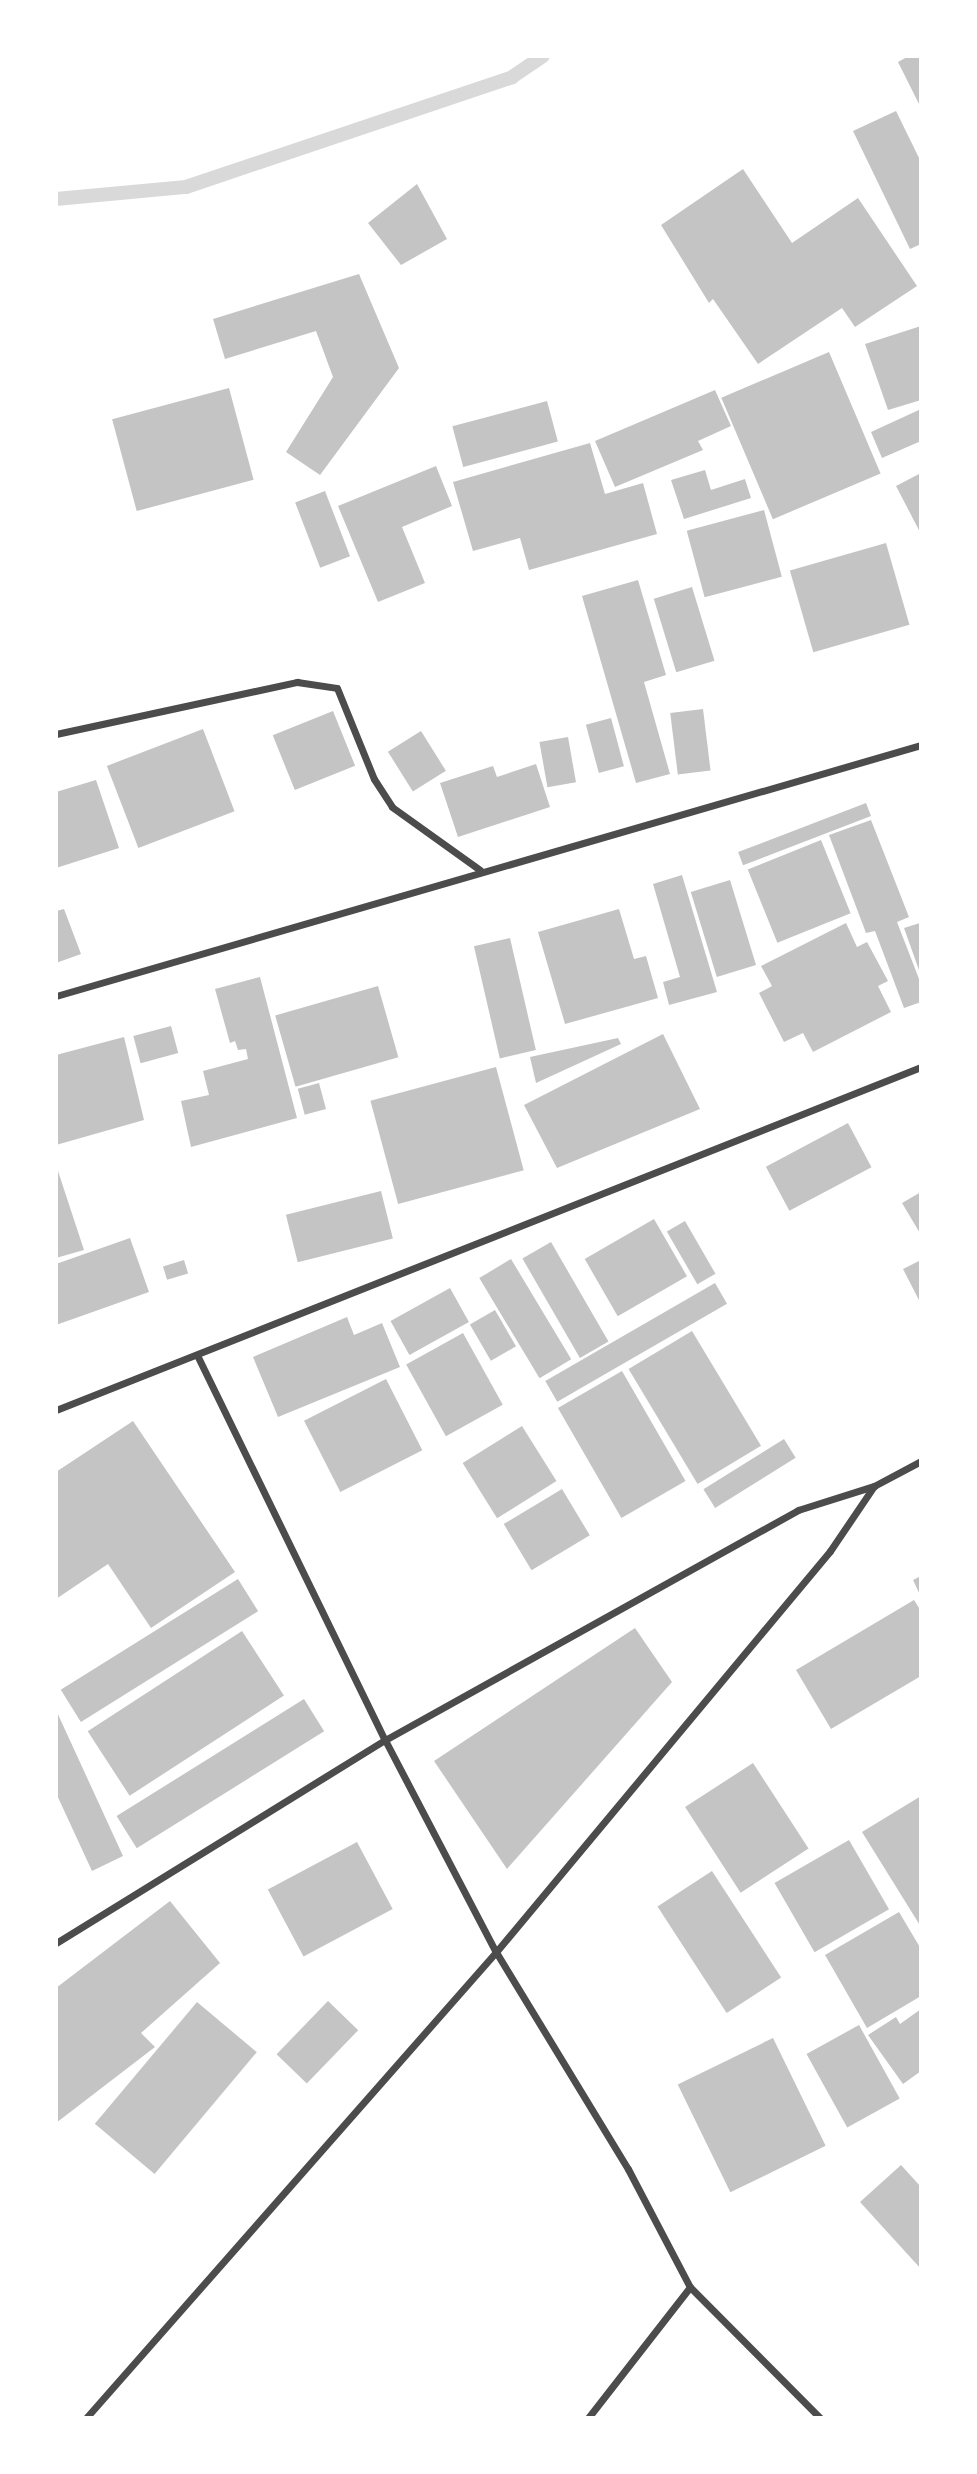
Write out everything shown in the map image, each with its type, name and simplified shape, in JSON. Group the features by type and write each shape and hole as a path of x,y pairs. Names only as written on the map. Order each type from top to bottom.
{"street":[{"path":"56,734 297,682 337,688 374,779 392,807 480,870"},
{"path":"56,996 480,870 921,745"},
{"path":"56,1410 921,1067"},
{"path":"197,1355 385,1740 496,1952 628,2169 690,2287 820,2418"},
{"path":"56,1943 385,1740 798,1510 874,1486 921,1461"},
{"path":"86,2418 496,1952 830,1551 874,1486"},
{"path":"588,2418 690,2287"}],"building":[{"path":"909,56 921,56 921,108 898,62"},
{"path":"896,111 921,162 921,244 910,249 853,131"},
{"path":"743,169 792,243 858,198 917,286 855,327 842,308 758,364 713,299 709,303 661,225"},
{"path":"417,184 447,239 401,265 368,223"},
{"path":"359,274 399,368 320,475 286,452 333,377 316,331 225,359 213,319"},
{"path":"921,326 921,400 888,410 865,344"},
{"path":"829,352 881,474 773,519 721,398"},
{"path":"229,388 254,480 137,511 112,419"},
{"path":"715,390 731,426 698,441 703,450 615,487 595,441"},
{"path":"547,401 558,442 463,467 452,426"},
{"path":"921,409 921,441 882,458 871,432"},
{"path":"590,443 605,494 643,483 657,534 529,570 520,538 473,551 453,482"},
{"path":"436,466 452,506 402,527 425,583 378,602 338,506"},
{"path":"705,470 711,490 745,479 751,498 684,519 671,480"},
{"path":"921,473 921,534 896,486"},
{"path":"325,491 350,556 320,568 295,502"},
{"path":"764,510 782,577 705,597 687,531"},
{"path":"886,543 909,625 813,652 790,571"},
{"path":"638,580 666,675 644,682 670,774 636,783 582,596"},
{"path":"692,587 715,661 676,672 654,599"},
{"path":"703,709 711,771 678,775 670,713"},
{"path":"333,711 355,766 295,790 273,735"},
{"path":"611,718 624,766 599,773 586,725"},
{"path":"203,729 235,811 138,848 107,766"},
{"path":"421,731 446,771 413,792 388,752"},
{"path":"568,737 576,782 547,787 539,742"},
{"path":"536,764 550,807 458,837 440,783 493,766 497,777"},
{"path":"96,780 119,848 56,868 56,792"},
{"path":"866,803 871,816 743,865 738,852"},
{"path":"871,820 909,917 897,922 921,984 921,1002 904,1008 875,931 866,933 829,835"},
{"path":"821,840 851,913 777,943 748,870"},
{"path":"682,875 717,992 669,1005 663,982 680,977 653,884"},
{"path":"730,880 756,965 717,977 691,892"},
{"path":"64,909 81,954 56,963 56,911"},
{"path":"619,909 634,959 646,956 658,998 565,1024 538,932"},
{"path":"846,923 857,947 867,942 888,981 878,986 891,1012 813,1052 803,1033 784,1042 759,993 772,986 761,966"},
{"path":"920,923 921,970 919,970 904,928"},
{"path":"510,938 536,1050 500,1058 474,946"},
{"path":"260,977 297,1118 191,1147 181,1101 209,1095 203,1071 248,1059 246,1049 238,1050 235,1041 230,1043 215,989"},
{"path":"378,986 398,1057 296,1087 275,1015"},
{"path":"171,1026 178,1053 141,1063 133,1036"},
{"path":"663,1034 700,1109 557,1168 524,1105"},
{"path":"124,1037 144,1120 56,1145 56,1055"},
{"path":"618,1038 621,1044 536,1083 530,1057"},
{"path":"496,1067 524,1170 398,1204 370,1101"},
{"path":"319,1083 326,1109 305,1115 298,1089"},
{"path":"848,1123 871,1167 789,1211 766,1167"},
{"path":"56,1165 84,1250 56,1258"},
{"path":"381,1191 393,1239 298,1262 286,1215"},
{"path":"921,1192 921,1235 902,1203"},
{"path":"654,1219 687,1276 618,1316 585,1259"},
{"path":"685,1221 716,1274 697,1284 667,1232"},
{"path":"130,1238 149,1292 56,1325 56,1264"},
{"path":"551,1242 608,1342 580,1358 522,1258"},
{"path":"511,1259 571,1359 540,1378 479,1278"},
{"path":"184,1260 188,1273 167,1280 163,1266"},
{"path":"921,1260 921,1304 903,1269"},
{"path":"715,1283 727,1304 557,1402 545,1381"},
{"path":"450,1288 469,1322 409,1355 391,1321"},
{"path":"495,1310 516,1346 491,1361 470,1324"},
{"path":"347,1317 354,1335 382,1323 400,1367 278,1417 253,1357"},
{"path":"692,1331 761,1446 698,1484 629,1369"},
{"path":"463,1333 503,1405 446,1436 406,1365"},
{"path":"622,1371 686,1481 621,1518 558,1408"},
{"path":"386,1379 422,1450 340,1492 304,1421"},
{"path":"133,1421 235,1572 151,1628 108,1564 56,1599 56,1472"},
{"path":"522,1426 556,1481 497,1518 463,1463"},
{"path":"784,1439 796,1458 715,1508 703,1489"},
{"path":"562,1489 590,1535 532,1570 504,1524"},
{"path":"921,1576 921,1597 913,1580"},
{"path":"238,1579 258,1611 81,1722 61,1690"},
{"path":"914,1600 921,1611 921,1676 831,1729 796,1670"},
{"path":"635,1628 672,1682 507,1869 434,1761"},
{"path":"242,1631 284,1696 130,1796 88,1731"},
{"path":"304,1699 324,1731 137,1848 117,1816"},
{"path":"56,1710 123,1856 92,1871 56,1793"},
{"path":"753,1763 809,1849 741,1893 685,1807"},
{"path":"921,1796 921,1927 862,1832"},
{"path":"849,1840 889,1909 815,1952 775,1883"},
{"path":"357,1842 393,1909 304,1957 268,1889"},
{"path":"712,1871 781,1978 727,2013 657,1906"},
{"path":"170,1901 220,1963 141,2033 155,2047 56,2123 56,1988"},
{"path":"899,1912 921,1949 921,1996 867,2028 825,1955"},
{"path":"328,2001 358,2030 307,2083 277,2054"},
{"path":"197,2002 257,2052 155,2174 95,2124"},
{"path":"921,2009 921,2071 903,2084 868,2035 896,2017 900,2024"},
{"path":"859,2025 900,2098 847,2128 807,2054"},
{"path":"773,2038 826,2146 730,2192 678,2084"},
{"path":"901,2165 921,2187 921,2269 860,2202"}],"waterway":[{"path":"56,199 186,187 512,77 543,56"}]}
